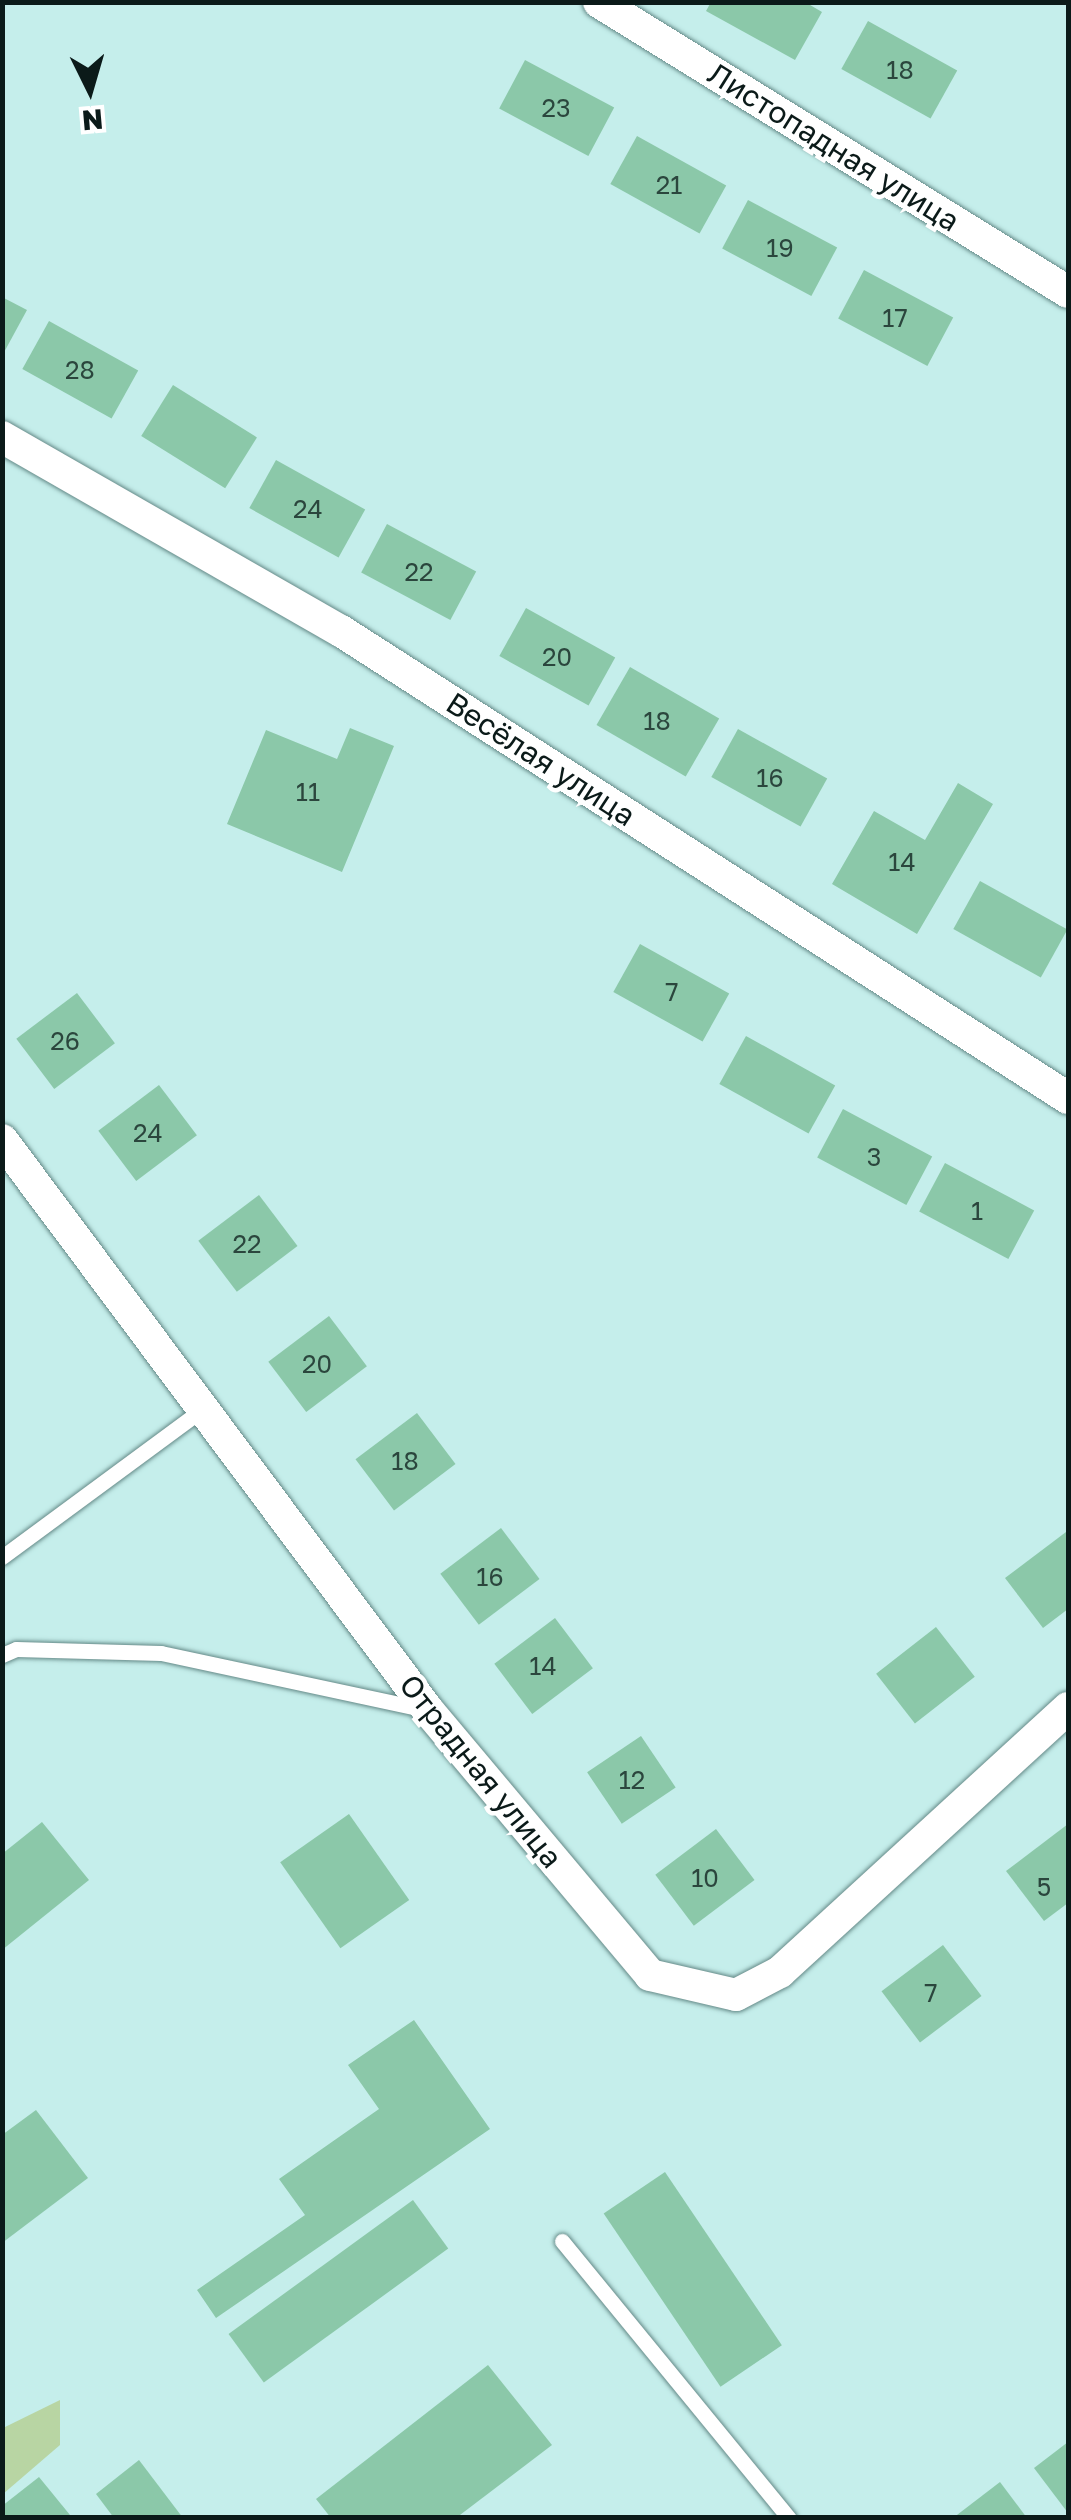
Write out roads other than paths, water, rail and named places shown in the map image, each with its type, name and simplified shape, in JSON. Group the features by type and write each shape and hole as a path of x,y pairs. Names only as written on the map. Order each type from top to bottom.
{"street":[{"name":"Листопадная улица","path":"599,2 1068,292"},
{"name":"Весёлая улица","path":"2,437 342,631 1068,1098"},
{"name":"Отрадная улица","path":"2,1140 206,1406 427,1710 650,1975 736,1994 780,1972 1068,1708"}],"lane":[{"path":"2,1557 206,1406"},
{"path":"2,1655 16,1649 161,1653 427,1710"},
{"path":"562,2241 789,2518"}]}
